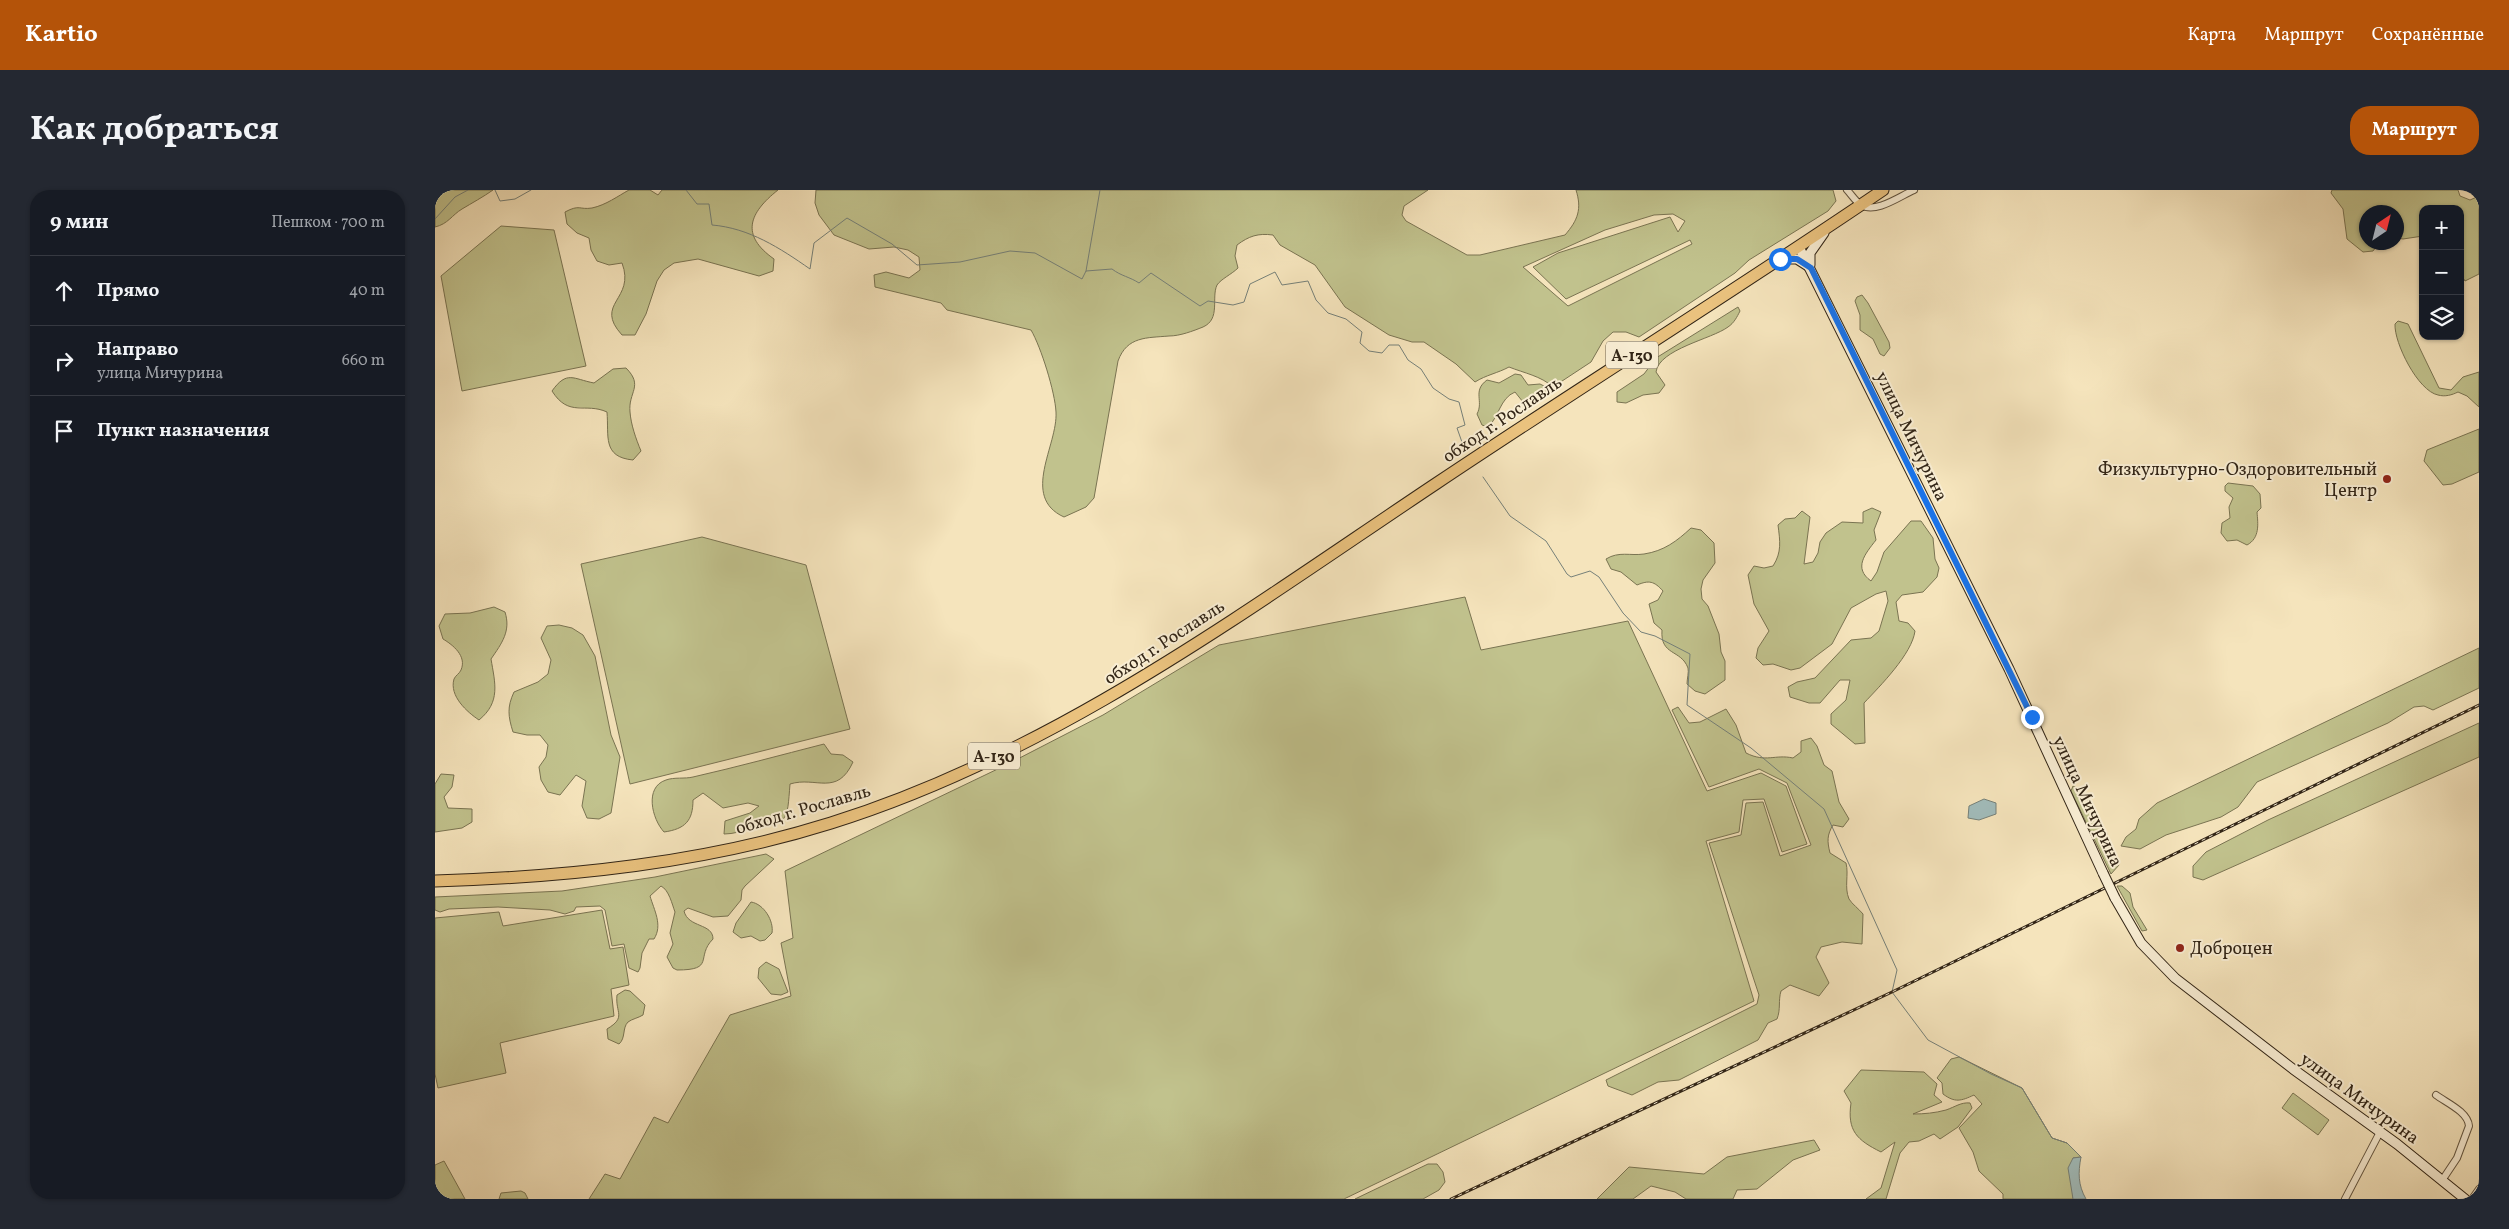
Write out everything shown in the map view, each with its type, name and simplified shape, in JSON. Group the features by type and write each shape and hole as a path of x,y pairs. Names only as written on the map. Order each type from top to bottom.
{"highway":[{"name":"А-130","path":"1829,227 1883,190"},
{"name":"обход г. Рославль","path":"435,881 496,879 592,871 684,857 768,840 826,824 879,806 1026,741 1080,714 1157,669 1580,388 1829,227"}],"main road":[{"path":"1811,268 1810,253 1829,227"},
{"name":"улица Мичурина","path":"1799,247 2032,717 2103,874 2141,943 2175,978 2216,1011 2443,1179 2462,1198"},
{"path":"1780,259 1797,259 1811,268"}],"street":[{"path":"1847,190 1860,205 1877,207 1914,190"},
{"path":"2436,1095 2462,1113 2469,1121 2469,1126 2454,1164 2443,1179"},
{"path":"2345,1199 2380,1132"},
{"path":"2472,1199 2479,1189"}],"green space":[{"path":"435,190 493,190 459,211 443,224 435,227"},
{"path":"629,190 650,190 658,195 662,190 778,190 760,207 752,224 756,241 774,259 773,271 759,276 698,259 674,263 664,270 657,281 646,314 635,335 622,335 614,324 612,315 613,308 624,285 625,275 622,263 609,265 597,261 591,250 589,238 577,233 567,224 565,212 577,208 597,207"},
{"path":"816,190 1428,190 1404,206 1402,215 1406,221 1467,255 1480,255 1565,235 1578,214 1579,203 1576,190 1833,190 1836,201 1828,211 1749,260 1735,273 1639,337 1626,332 1613,332 1603,341 1591,362 1553,387 1538,377 1509,367 1475,382 1456,364 1424,342 1412,342 1389,335 1345,307 1315,265 1280,245 1273,235 1263,234 1250,237 1237,245 1235,256 1238,268 1217,285 1214,314 1209,323 1191,332 1139,340 1132,343 1122,353 1118,361 1094,498 1086,507 1064,517 1051,508 1044,497 1044,469 1055,425 1056,412 1047,370 1031,330 947,310 941,303 875,287 874,275 886,272 909,278 920,270 919,257 908,250 894,247 869,249 834,235 819,215 815,203","holes":["1673,214 1685,221 1678,232 1670,217 1558,253 1533,267 1566,299 1690,240 1692,244 1568,306 1523,267 1605,230 1654,215"]},
{"path":"2332,190 2458,190 2460,196 2470,200 2479,196 2479,274 2465,281 2464,279 2464,205 2419,205 2419,237 2404,239 2404,205 2359,205 2359,249 2347,239 2343,209 2331,193"},
{"path":"501,226 554,230 586,366 462,391 441,276"},
{"path":"2361,250 2374,250 2373,251 2363,252"},
{"path":"1862,295 1889,342 1890,348 1884,356 1880,354 1873,339 1860,330 1860,315 1855,301 1857,297"},
{"path":"1738,307 1740,311 1734,322 1728,327 1687,345 1666,357 1659,364 1656,372 1665,385 1659,393 1643,395 1626,403 1617,402 1617,392 1644,374 1656,358"},
{"path":"2398,321 2408,324 2439,388 2451,390 2463,377 2479,372 2479,407 2467,396 2458,392 2441,396 2430,392 2423,385 2415,376 2398,343 2395,324"},
{"path":"626,368 631,374 635,385 630,412 631,422 641,451 633,460 616,455 612,450 608,437 607,412 592,408 571,407 558,399 552,391 557,384 566,378 575,378 594,383 613,369"},
{"path":"1515,374 1521,375 1528,385 1540,384 1546,387 1546,393 1527,407 1515,392 1506,399 1488,427 1482,425 1477,414 1480,388 1487,380 1499,383"},
{"path":"2479,429 2479,472 2452,484 2443,485 2424,461 2427,450"},
{"path":"2228,483 2253,486 2260,494 2261,508 2257,512 2256,535 2247,545 2237,540 2227,541 2221,533 2222,523 2230,518 2229,507 2233,498 2225,491 2225,486"},
{"path":"1872,508 1881,512 1874,530 1876,540 1868,550 1862,566 1866,576 1871,581 1877,572 1884,552 1911,521 1921,521 1933,538 1935,559 1939,568 1937,577 1923,592 1902,595 1896,602 1899,621 1908,623 1915,631 1913,640 1902,659 1864,703 1865,743 1855,744 1831,724 1831,714 1846,700 1850,680 1840,680 1820,703 1809,703 1790,697 1788,687 1797,682 1815,678 1851,640 1871,638 1879,631 1888,601 1886,591 1876,594 1851,608 1832,644 1800,668 1791,670 1773,664 1763,665 1756,658 1758,648 1769,631 1754,604 1748,575 1754,566 1764,568 1773,566 1779,551 1778,525 1785,519 1795,518 1802,511 1810,517 1804,564 1813,562 1818,553 1820,542 1826,533 1842,522 1863,523 1863,512"},
{"path":"1691,528 1701,530 1714,543 1715,563 1703,580 1701,589 1702,599 1708,606 1719,634 1721,652 1725,661 1725,680 1705,694 1695,691 1687,684 1688,668 1685,662 1664,644 1662,630 1654,623 1649,604 1658,600 1663,591 1651,582 1637,585 1621,572 1611,569 1606,559 1620,554 1644,554 1658,551 1675,541"},
{"path":"702,537 806,565 850,729 630,784 581,564"},
{"path":"1465,597 1481,650 1628,621 1707,791 1761,773 1786,786 1807,844 1782,852 1764,799 1743,800 1739,832 1706,841 1754,1001 1344,1199 589,1199 605,1174 620,1179 654,1117 668,1123 730,1015 791,996 781,943 793,938 785,871 1006,765 1103,715 1219,645"},
{"path":"494,607 505,612 507,625 502,642 491,659 495,684 494,699 486,713 479,720 464,708 454,691 454,679 461,670 462,660 455,648 443,639 439,626 445,614 470,613"},
{"path":"559,625 572,628 583,635 595,656 611,735 620,757 611,813 599,819 587,818 582,806 586,781 576,775 560,795 548,792 541,780 539,767 546,757 548,745 540,735 513,732 510,721 509,707 514,692 538,682 548,674 551,660 541,638 547,626"},
{"path":"2479,648 2479,688 2433,710 2424,706 2414,707 2388,723 2257,782 2238,807 2221,817 2166,835 2140,849 2121,846 2126,837 2136,829 2139,819 2157,803"},
{"path":"1678,707 1689,723 1700,722 1726,709 1736,725 1746,753 1753,756 1793,758 1801,752 1801,741 1811,738 1817,746 1824,765 1832,771 1839,802 1849,819 1843,827 1833,825 1828,838 1828,845 1830,853 1846,863 1849,899 1863,914 1862,944 1842,942 1821,947 1816,957 1829,983 1819,996 1790,985 1781,991 1777,1019 1768,1023 1758,1040 1679,1080 1658,1082 1632,1095 1608,1086 1606,1080 1757,1004 1759,995 1709,843 1741,835 1746,803 1763,802 1780,856 1811,845 1787,783 1759,769 1709,787 1672,710"},
{"path":"2479,723 2479,757 2203,880 2193,877 2193,866 2206,852 2268,820"},
{"path":"824,744 831,754 843,755 853,762 847,773 833,782 800,782 790,784 788,806 784,818 773,825 724,834 725,821 750,813 759,806 748,803 723,808 703,793 693,800 689,819 677,829 664,832 656,819 652,804 653,796 659,784 666,780 693,777"},
{"path":"441,774 454,775 452,787 444,797 448,808 472,809 472,822 462,828 435,832 435,784"},
{"path":"2073,786 2087,800 2095,817 2107,833 2109,849 2119,865 2111,874 2071,791"},
{"path":"766,854 774,859 745,886 742,890 741,900 728,916 713,917 688,908 684,911 690,920 709,930 712,934 713,939 705,951 701,965 697,968 677,970 673,968 667,957 673,944 670,933 675,912 668,894 661,886 650,896 658,923 657,934 654,939 649,939 642,953 638,972 629,968 624,944 612,946 605,910 600,906 576,907 574,911 565,914 550,910 498,907 449,909 440,912 435,910 435,897 562,891 655,877"},
{"path":"2117,886 2122,886 2130,893 2133,907 2147,930 2142,931"},
{"path":"751,902 760,906 770,918 772,933 765,940 760,941 751,936 741,938 733,932 736,923"},
{"path":"602,910 610,949 623,947 629,985 611,989 614,1016 500,1043 506,1073 438,1088 435,1074 435,918 499,912 503,926"},
{"path":"766,962 779,969 788,992 781,995 771,994 758,978 759,968"},
{"path":"625,990 630,991 645,1005 643,1015 626,1024 623,1039 619,1044 608,1039 607,1029 617,1021 619,1014 617,995"},
{"path":"1959,1057 2022,1088 2052,1138 2067,1143 2081,1157 2073,1158 2073,1199 2003,1199 2003,1194 1979,1171 1973,1152 1959,1128 1982,1104 1974,1095 1958,1100 1947,1097 1943,1094 1942,1083 1937,1078 1951,1059"},
{"path":"1861,1070 1924,1072 1937,1084 1934,1095 1942,1102 1913,1114 1938,1112 1967,1103 1970,1103 1972,1108 1958,1127 1940,1139 1934,1134 1919,1141 1909,1142 1900,1153 1886,1199 1866,1199 1881,1188 1895,1142 1881,1152 1855,1134 1851,1121 1851,1103 1844,1091"},
{"path":"2293,1093 2329,1120 2318,1135 2282,1108"},
{"path":"1814,1140 1820,1150 1793,1160 1757,1189 1737,1190 1733,1199 1686,1199 1675,1192 1651,1186 1633,1199 1597,1199 1629,1167 1704,1174 1727,1157"},
{"path":"444,1161 465,1199 435,1199 435,1165"},
{"path":"1428,1164 1437,1164 1443,1172 1445,1182 1439,1190 1423,1199 1355,1199"},
{"path":"521,1191 525,1193 528,1199 499,1199 501,1193"}],"water":[{"path":"1984,799 1996,803 1996,814 1979,820 1968,818 1969,806"},
{"path":"2081,1157 2079,1179 2086,1199 2073,1199 2068,1168 2073,1158"}],"waterway":[{"path":"435,219 455,197 468,190"},
{"path":"495,190 500,201 515,199 531,190"},
{"path":"686,190 697,204 709,204 712,225 739,230 764,240 810,269 814,243 847,218 892,244 917,265 960,262 1010,251 1035,253 1082,279 1086,271 1112,269 1139,283 1151,273 1200,306 1208,301 1233,305 1244,302 1250,284 1275,272 1282,285 1308,281 1316,300 1328,313 1346,319 1362,332 1360,343 1369,351 1382,353 1389,345 1399,345 1408,360 1421,369 1433,388 1449,399 1459,402 1465,425 1457,428 1463,445"},
{"path":"1086,271 1100,190"},
{"path":"1483,477 1510,516 1546,541 1567,574 1571,577 1590,571 1599,577 1623,613 1641,632 1655,636 1690,654 1687,705 1751,748 1824,809 1897,970 1892,992 1928,1040 1991,1074 2022,1088 2052,1138 2067,1143 2081,1157"}],"railway":[{"path":"1451,1199 1892,992 2479,705"}],"place":[{"name":"Физкультурно-Оздоровительный Центр","path":"2387,479"},
{"name":"Доброцен","path":"2180,948"}],"route":[{"path":"1780,259 1792,258 1801,260 1811,268 2032,717"}]}
